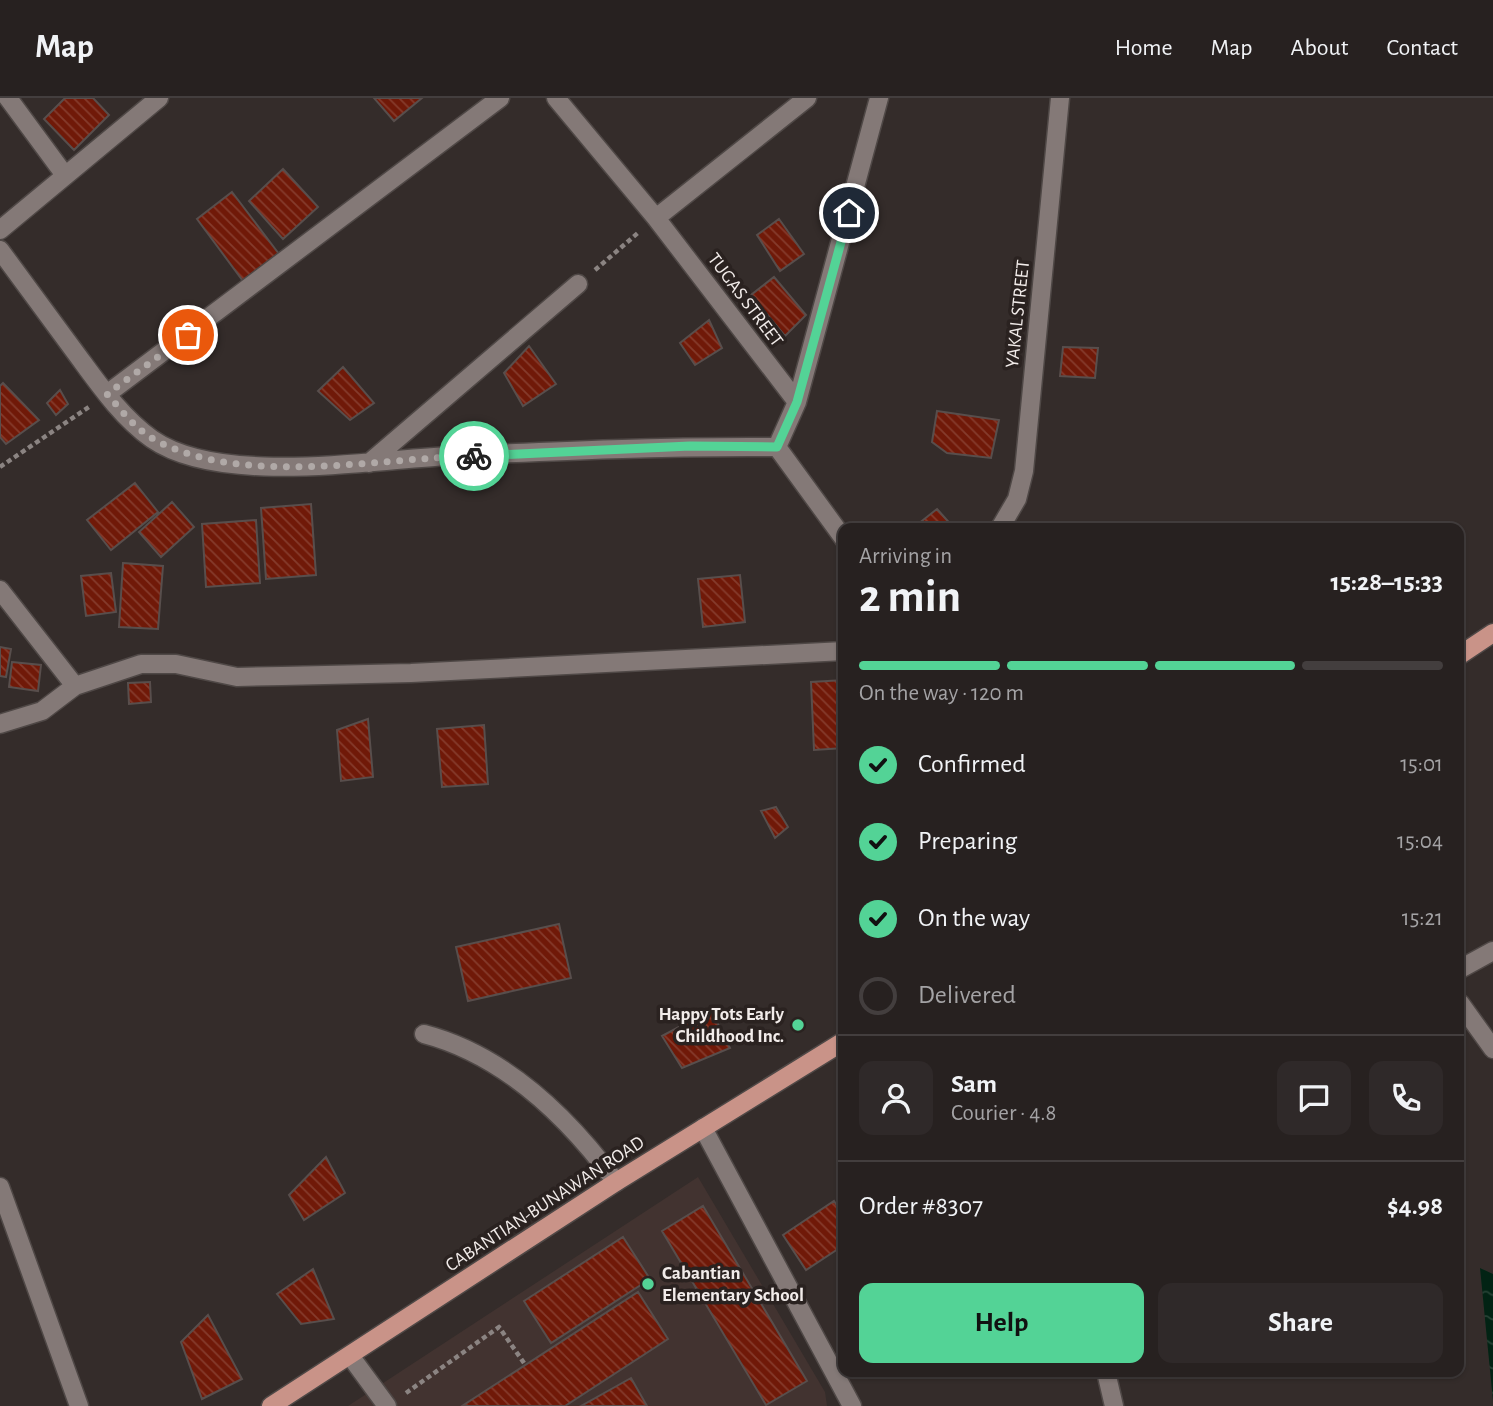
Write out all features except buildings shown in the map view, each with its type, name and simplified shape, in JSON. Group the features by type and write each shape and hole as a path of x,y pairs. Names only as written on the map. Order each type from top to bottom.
{"main road":[{"path":"1464,651 1493,633"},
{"name":"CABANTIAN-BUNAWAN ROAD","path":"271,1406 351,1357 616,1182 838,1045"}],"street":[{"path":"8,98 64,174"},
{"path":"0,230 64,174 159,98"},
{"path":"107,394 500,98"},
{"name":"TUGAS STREET","path":"556,98 656,218 797,402"},
{"path":"656,218 807,98"},
{"path":"777,447 797,402 879,98"},
{"name":"YAKAL STREET","path":"1003,523 1017,499 1024,471 1060,98"},
{"path":"0,250 107,394 130,420 155,440 188,455 217,462 295,467 448,456 690,446 777,447"},
{"path":"369,463 578,284"},
{"path":"777,447 838,531"},
{"path":"0,590 75,686"},
{"path":"0,724 42,711 75,686 141,664 176,664 237,677 293,676 838,651"},
{"path":"1464,967 1493,951"},
{"path":"1464,1009 1493,1049"},
{"path":"424,1034 449,1041 478,1054 514,1078 583,1139 616,1182"},
{"path":"703,1128 851,1404"},
{"path":"0,1187 79,1406"},
{"path":"351,1357 393,1402"},
{"path":"1105,1406 1107,1377"},
{"path":"1107,1377 1114,1406"}],"path":[{"path":"578,284 656,218"},
{"path":"0,467 107,394"},
{"path":"393,1402 499,1327 524,1363"}],"shaded area":[{"name":"Cabantian Elementary School","path":"698,1177 825,1392 827,1406 348,1406"}],"water":[{"path":"1480,1268 1493,1274 1493,1401"}],"way so far":[{"path":"188,335 107,394 130,420 155,440 188,455 217,462 295,467 474,456"}],"place":[{"name":"Happy Tots Early Childhood Inc.","path":"798,1025"},
{"name":"Cabantian Elementary School","path":"648,1284"}],"route":[{"path":"474,456 690,446 777,447 797,402 849,213"}]}
